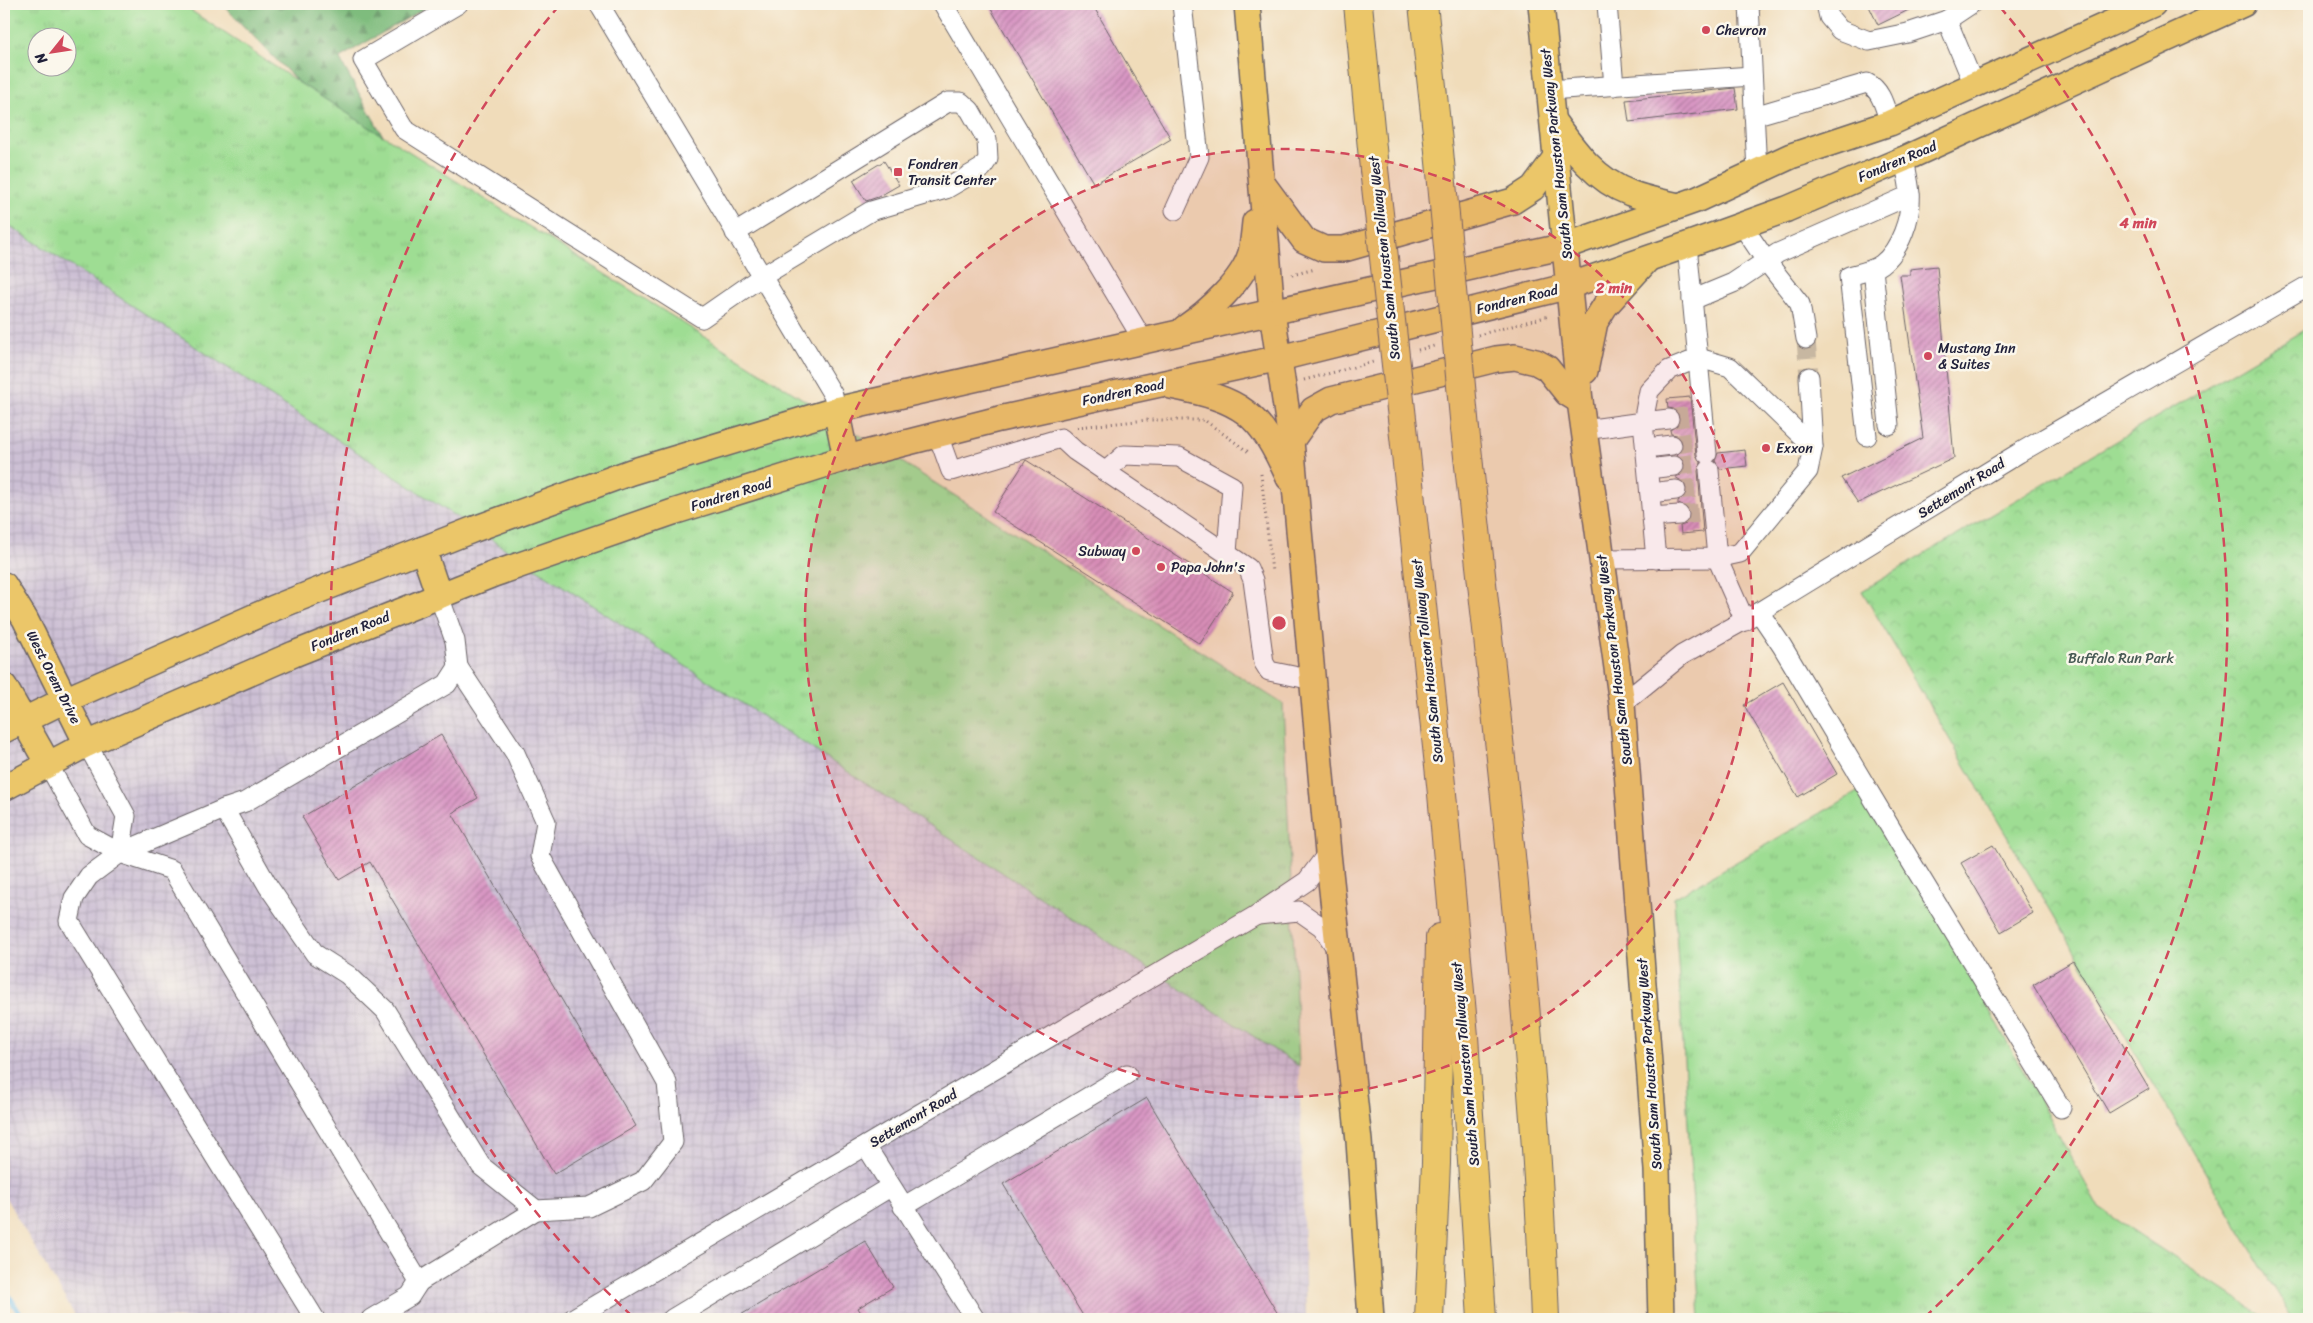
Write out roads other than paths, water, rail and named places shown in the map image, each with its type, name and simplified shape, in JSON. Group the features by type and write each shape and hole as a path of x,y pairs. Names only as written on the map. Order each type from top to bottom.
{"highway":[{"name":"South Sam Houston Tollway West","path":"1358,4 1374,169 1442,794 1468,1083 1482,1319"},
{"path":"1423,4 1465,429 1520,936 1542,1231 1546,1319"},
{"path":"1429,1319 1436,1163 1442,794"}],"main road":[{"path":"1246,4 1272,312 1291,441 1328,853 1359,1141 1371,1319"},
{"name":"South Sam Houston Parkway West","path":"1540,4 1580,401 1622,704 1657,1170 1661,1319"},
{"path":"14,724 274,608 423,549 631,472 836,410 1565,246 1678,206 1791,156 1890,124 2153,4"},
{"name":"Fondren Road","path":"4,788 87,744 294,654 494,574 664,515 846,458 938,435 1059,424 1161,384 1280,358 1569,286 1687,245 1786,209 1904,159 2243,4"},
{"path":"1553,120 1577,154 1597,174 1629,193 1678,206"},
{"path":"1890,124 1904,159"},
{"path":"1262,183 1304,240 1324,249 1344,249 1513,201 1534,188 1556,157"},
{"path":"1178,332 1200,318 1234,282 1250,255 1262,183"},
{"path":"1291,441 1313,410 1331,400 1496,359 1515,358 1536,362 1547,368 1567,393 1580,401 1595,322 1605,306 1648,258"},
{"path":"1161,384 1211,394 1248,413 1260,424 1276,449 1296,494"},
{"path":"836,410 846,458"},
{"path":"423,549 439,596"},
{"name":"West Orem Drive","path":"4,585 24,619 87,744"},
{"path":"4,686 14,724 48,764"}],"street":[{"path":"458,4 363,60 404,129 702,318 761,277 871,211 946,189 982,168 988,159 988,140 970,110 961,102 948,102 935,108 878,147 735,232"},
{"path":"599,4 833,395 836,410"},
{"path":"943,4 1143,340"},
{"path":"1175,210 1200,157 1182,4"},
{"path":"1607,4 1614,86"},
{"path":"1749,4 1756,172"},
{"path":"1826,4 1829,17 1840,30 1869,41 1908,33 1947,20 1970,4"},
{"path":"1947,20 1974,85"},
{"path":"1549,90 1752,76"},
{"path":"1754,116 1867,83 1874,86 1879,92 1890,124"},
{"path":"988,140 1015,124"},
{"path":"1867,436 1849,276 1881,265 1894,252 1899,243 1907,216 1910,195 1904,159"},
{"path":"1692,300 1733,283 1778,253 1910,195"},
{"path":"1742,225 1767,262 1800,304 1806,339"},
{"path":"1687,245 1699,358 1698,416 1704,463 1707,512 1717,558 1752,616 1782,646 2061,1108"},
{"path":"1873,269 1889,425"},
{"name":"Settemont Road","path":"1622,704 1682,655 1752,616 2019,453 2309,285"},
{"path":"1656,559 1643,422 1649,391 1669,370 1699,358 1730,367 1813,447"},
{"path":"1602,559 1717,558 1740,553 1808,472 1813,447 1809,377"},
{"path":"1584,430 1669,419"},
{"path":"938,435 950,471 1059,424 1074,451 1227,552 1248,568 1253,580 1264,663 1269,671 1313,680"},
{"path":"1646,448 1672,445"},
{"path":"1105,472 1124,455 1178,457 1232,486 1227,552"},
{"path":"1648,469 1674,466"},
{"path":"1650,493 1676,490"},
{"path":"1652,517 1679,515"},
{"path":"371,1319 410,1296 420,1282 536,1210 589,1207 643,1181 672,1142 667,1082 540,856 546,822 515,753 458,667 455,641 439,596"},
{"path":"315,1319 69,921 74,898 89,876 120,853 245,802 447,684 458,667"},
{"path":"87,744 126,816 120,853"},
{"path":"48,764 87,835 120,853 172,870 420,1282"},
{"path":"224,809 268,886 314,954 348,975 385,1010 481,1166 536,1210"},
{"name":"Settemont Road","path":"572,1319 1255,916 1307,880 1328,853"},
{"name":"Settemont Road","path":"1255,916 1299,911 1322,927 1339,951"},
{"path":"903,1207 1127,1074"},
{"path":"866,1146 890,1187 975,1319"},
{"path":"672,1319 890,1187"}],"waterway":[{"path":"4,1288 23,1319"}],"tunnel":[{"path":"1806,339 1809,377"},
{"path":"1669,419 1692,416"},
{"path":"1672,445 1695,441"},
{"path":"1674,466 1708,462"},
{"path":"1676,490 1699,488"},
{"path":"1679,515 1702,513"}],"place":[{"name":"Chevron","path":"1706,30"},
{"name":"Fondren Transit Center","path":"898,172"},
{"name":"Mustang Inn & Suites","path":"1928,356"},
{"name":"Exxon","path":"1766,448"},
{"name":"Subway","path":"1136,551"},
{"name":"Papa John's","path":"1161,567"}],"park label":[{"name":"Buffalo Run Park","path":"2121,658"}]}
